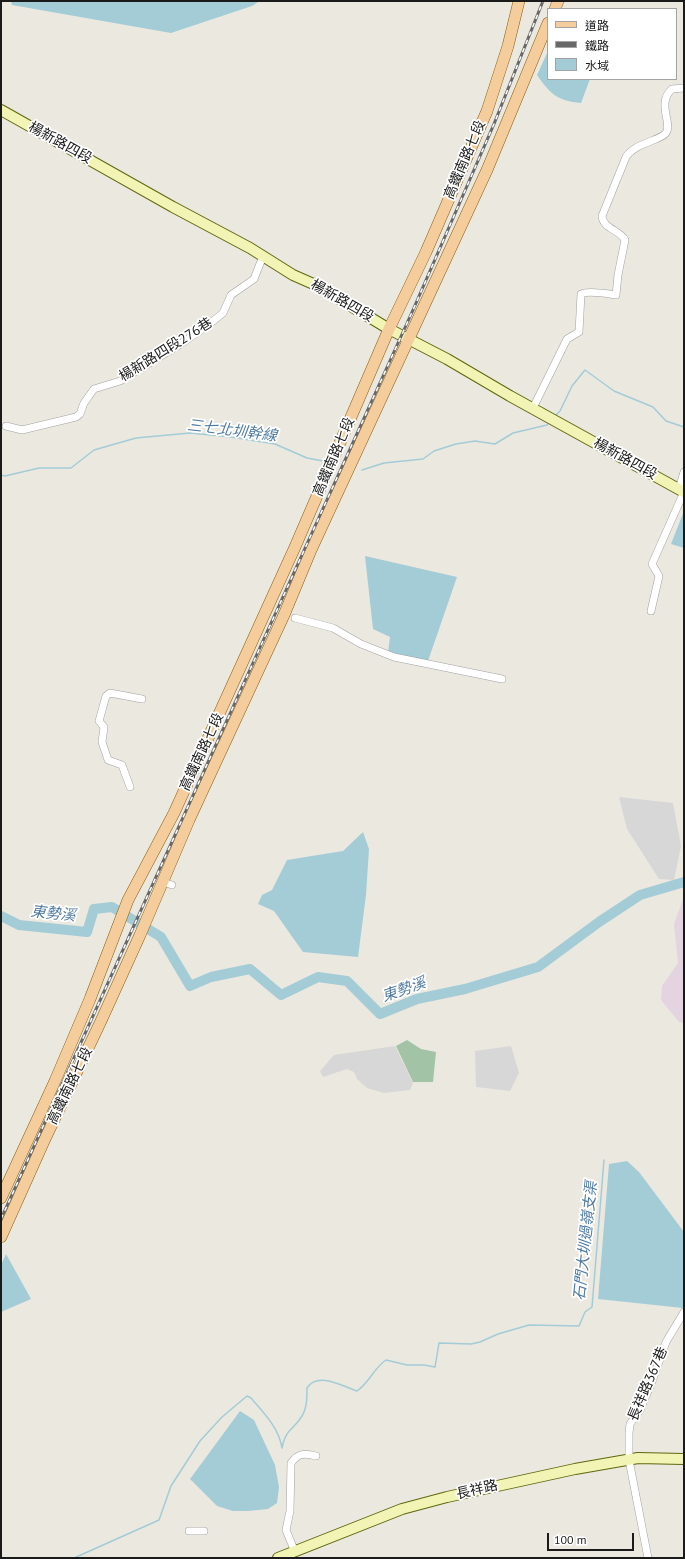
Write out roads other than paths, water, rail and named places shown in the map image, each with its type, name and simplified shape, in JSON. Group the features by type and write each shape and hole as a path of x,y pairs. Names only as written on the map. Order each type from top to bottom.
{"main road":[{"name":"高鐵南路七段","path":"1,1198 55,1081 84,1013 127,904 292,555 390,329 426,252 487,111 508,46 519,1"},
{"name":"高鐵南路七段","path":"1,1237 147,920 167,883 189,820 281,622 311,550 488,170 547,26"},
{"name":"楊新路四段","path":"1,110 263,256 293,275 318,286 390,329 447,359 682,491"},
{"name":"長祥路","path":"278,1558 402,1509 447,1497 515,1481 638,1458 684,1459"}],"street":[{"path":"533,408 567,339 579,332 582,294 584,292 589,292 616,295 618,275 625,240 623,236 606,225 602,220 602,216 626,157 632,150 643,143 666,133 665,98 672,89 684,88"},
{"name":"楊新路四段276巷","path":"6,426 22,430 76,417 80,414 84,403 94,389 126,377 207,326 223,313 231,295 254,279 263,256"},
{"path":"651,611 659,576 652,564 682,491 684,472"},
{"path":"294,618 333,628 361,644 394,657 502,679"},
{"path":"130,787 122,765 108,760 102,742 104,727 99,721 106,696 110,693 142,699"},
{"name":"長祥路367巷","path":"648,1558 629,1460 628,1446 630,1424 640,1410 666,1342 684,1312"},
{"path":"295,1552 286,1530 290,1511 291,1463 294,1458 306,1453 316,1456"},
{"path":"189,1531 204,1531"}],"water":[{"path":"11,1 260,1 252,6 171,33 12,5"},
{"path":"547,53 547,80 590,80 581,103 566,100 555,95 546,87 537,75"},
{"path":"684,511 684,548 671,544"},
{"path":"365,556 457,577 428,661 388,653 390,637 373,629"},
{"path":"363,832 369,849 366,895 358,957 303,952 274,911 258,904 262,895 272,890 287,860 343,851"},
{"path":"627,1161 639,1172 684,1232 683,1308 598,1299 609,1164"},
{"path":"6,1254 31,1299 1,1312 1,1265"},
{"path":"240,1411 254,1420 275,1465 279,1487 277,1503 268,1509 233,1511 217,1506 190,1479"}],"waterway":[{"name":"三七北圳幹線","path":"556,415 560,411 572,386 585,370 614,391 653,407 666,421 684,427"},
{"name":"三七北圳幹線","path":"362,470 384,463 423,459 434,451 456,444 475,441 495,444 513,433 547,425 549,423"},
{"name":"三七北圳幹線","path":"1,475 5,476 39,468 71,468 94,450 136,438 190,433 231,437 275,444 307,458 323,461"},
{"name":"東勢溪","path":"1,916 19,925 87,932 94,909 112,907 161,937 190,986 211,977 250,969 281,995 318,977 347,981 380,1014 417,999 465,989 538,967 599,922 640,895 684,882"},
{"name":"石門大圳過嶺支渠","path":"74,1558 159,1520 171,1486 200,1441 222,1417 247,1396 251,1398 270,1421 278,1434 282,1448 288,1433 304,1413 307,1388 312,1383 324,1380 357,1391 386,1360 407,1365 424,1365 435,1367 439,1343 471,1344 529,1325 579,1326 585,1312 592,1307 604,1160"}],"railway":[{"path":"1,1219 413,310 494,124 543,1"}]}
